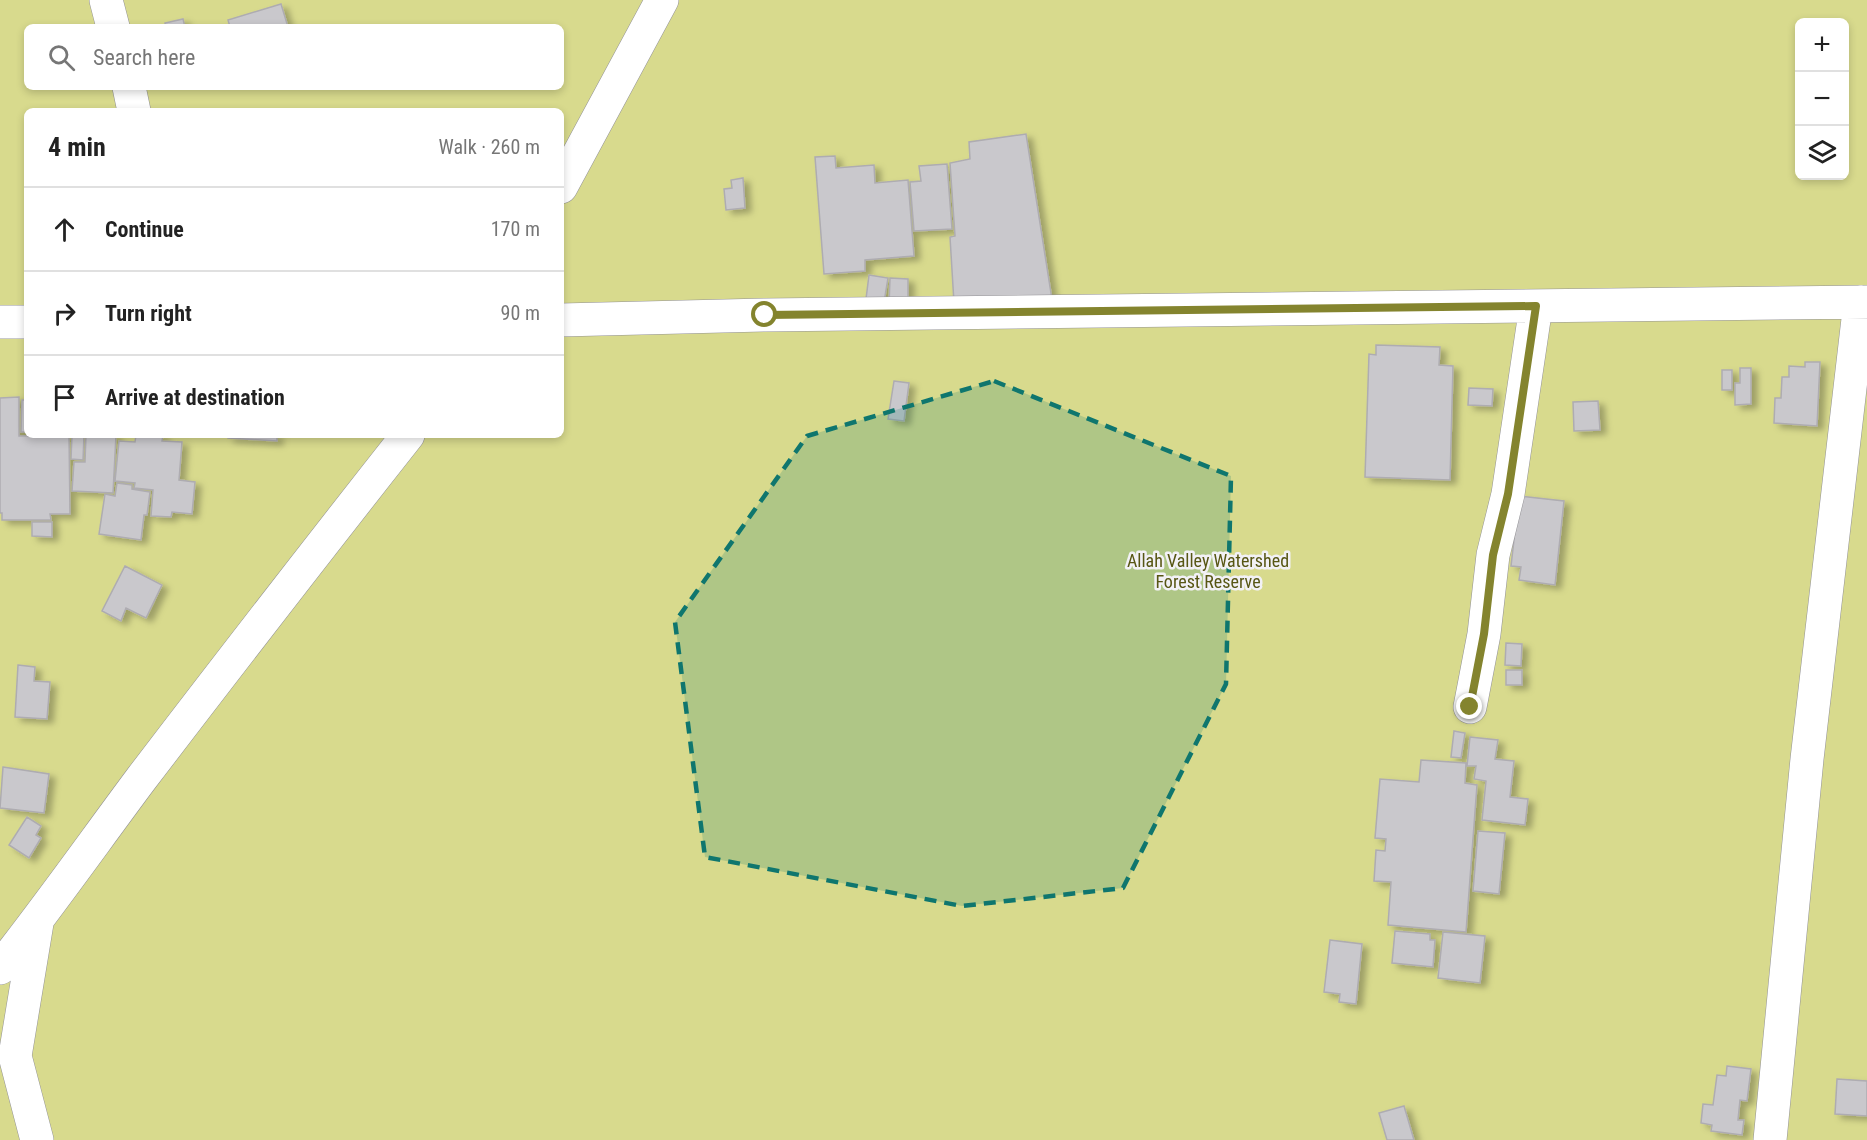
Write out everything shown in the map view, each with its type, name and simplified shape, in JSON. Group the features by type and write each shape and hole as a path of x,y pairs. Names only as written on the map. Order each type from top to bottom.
{"street":[{"path":"105,0 112,24"},
{"path":"564,181 662,0"},
{"path":"130,90 133,108"},
{"path":"564,320 765,315 1863,302 1807,759 1770,1140"},
{"path":"1470,707 1484,634 1493,555 1508,494 1536,306"},
{"path":"0,322 24,322"},
{"path":"0,968 37,922 139,782 406,438"},
{"path":"37,922 15,1056 38,1140"}],"highlighted area":[{"path":"994,381 1231,476 1226,684 1123,888 962,906 705,857 675,622 807,436"}],"green space":[{"name":"Allah Valley Watershed Forest Reserve","path":"0,0 1867,0 1867,1140 0,1140"}],"building":[{"path":"281,4 287,24 229,24 228,20"},
{"path":"183,19 184,24 165,24"},
{"path":"1026,134 1053,306 954,303 950,237 955,236 950,163 970,159 969,142"},
{"path":"835,156 836,168 874,165 875,183 908,180 914,256 865,260 865,271 824,274 815,157"},
{"path":"947,164 952,229 914,231 910,182 921,181 919,166"},
{"path":"743,178 745,208 726,210 724,189 732,188 731,180"},
{"path":"869,275 888,278 884,302 866,299"},
{"path":"890,278 908,279 908,307 889,306"},
{"path":"1376,345 1440,347 1439,365 1453,366 1450,480 1365,477 1369,354 1376,355"},
{"path":"1805,362 1820,362 1817,426 1774,423 1775,398 1781,398 1782,377 1789,377 1789,366 1805,367"},
{"path":"1740,368 1751,368 1751,404 1735,405 1735,383 1740,383"},
{"path":"1722,370 1732,370 1732,390 1722,390"},
{"path":"894,381 909,383 904,421 888,419"},
{"path":"1469,388 1493,389 1492,406 1468,405"},
{"path":"19,397 19,436 69,438 70,514 50,514 51,520 2,520 2,513 0,513 0,398"},
{"path":"22,400 24,400 24,432 21,432"},
{"path":"1598,401 1600,430 1574,431 1573,402"},
{"path":"72,438 84,438 83,460 71,459"},
{"path":"86,438 116,438 113,493 72,491 74,462 85,462"},
{"path":"136,438 162,438 162,441 182,442 179,480 195,482 192,514 172,512 171,517 151,516 153,490 134,488 135,483 115,481 119,441 135,442"},
{"path":"228,438 277,438 277,441"},
{"path":"117,483 132,485 132,489 150,492 141,540 99,534 105,494 115,496"},
{"path":"1519,496 1564,501 1555,585 1519,580 1521,567 1511,566"},
{"path":"32,522 52,522 52,537 32,536"},
{"path":"125,566 162,585 146,618 126,608 121,621 102,611"},
{"path":"1506,643 1522,644 1521,666 1505,665"},
{"path":"18,665 35,667 34,681 50,682 47,719 15,717"},
{"path":"1506,670 1522,670 1522,685 1506,685"},
{"path":"1454,731 1465,733 1461,758 1451,757"},
{"path":"1470,737 1498,740 1495,759 1514,761 1510,797 1528,799 1525,825 1482,820 1486,781 1474,779 1476,766 1467,766"},
{"path":"1421,760 1466,763 1465,783 1477,785 1466,932 1388,925 1391,882 1374,881 1376,850 1385,851 1386,839 1375,838 1380,779 1419,782"},
{"path":"3,767 49,774 44,813 0,808"},
{"path":"27,817 41,826 36,835 41,838 29,858 9,845"},
{"path":"1478,831 1505,833 1499,894 1473,891"},
{"path":"1395,931 1430,934 1430,940 1435,940 1433,967 1392,963"},
{"path":"1443,932 1485,936 1480,983 1438,978"},
{"path":"1330,940 1362,944 1356,1004 1339,1002 1340,994 1324,992"},
{"path":"1727,1066 1751,1069 1747,1101 1740,1100 1738,1120 1744,1120 1742,1135 1711,1131 1712,1125 1701,1123 1703,1104 1713,1105 1717,1075 1726,1076"},
{"path":"1837,1079 1867,1081 1867,1116 1835,1114"},
{"path":"1404,1106 1414,1140 1387,1140 1379,1113"}],"route":[{"path":"765,315 1536,306 1508,494 1493,555 1484,634 1470,707"}]}
